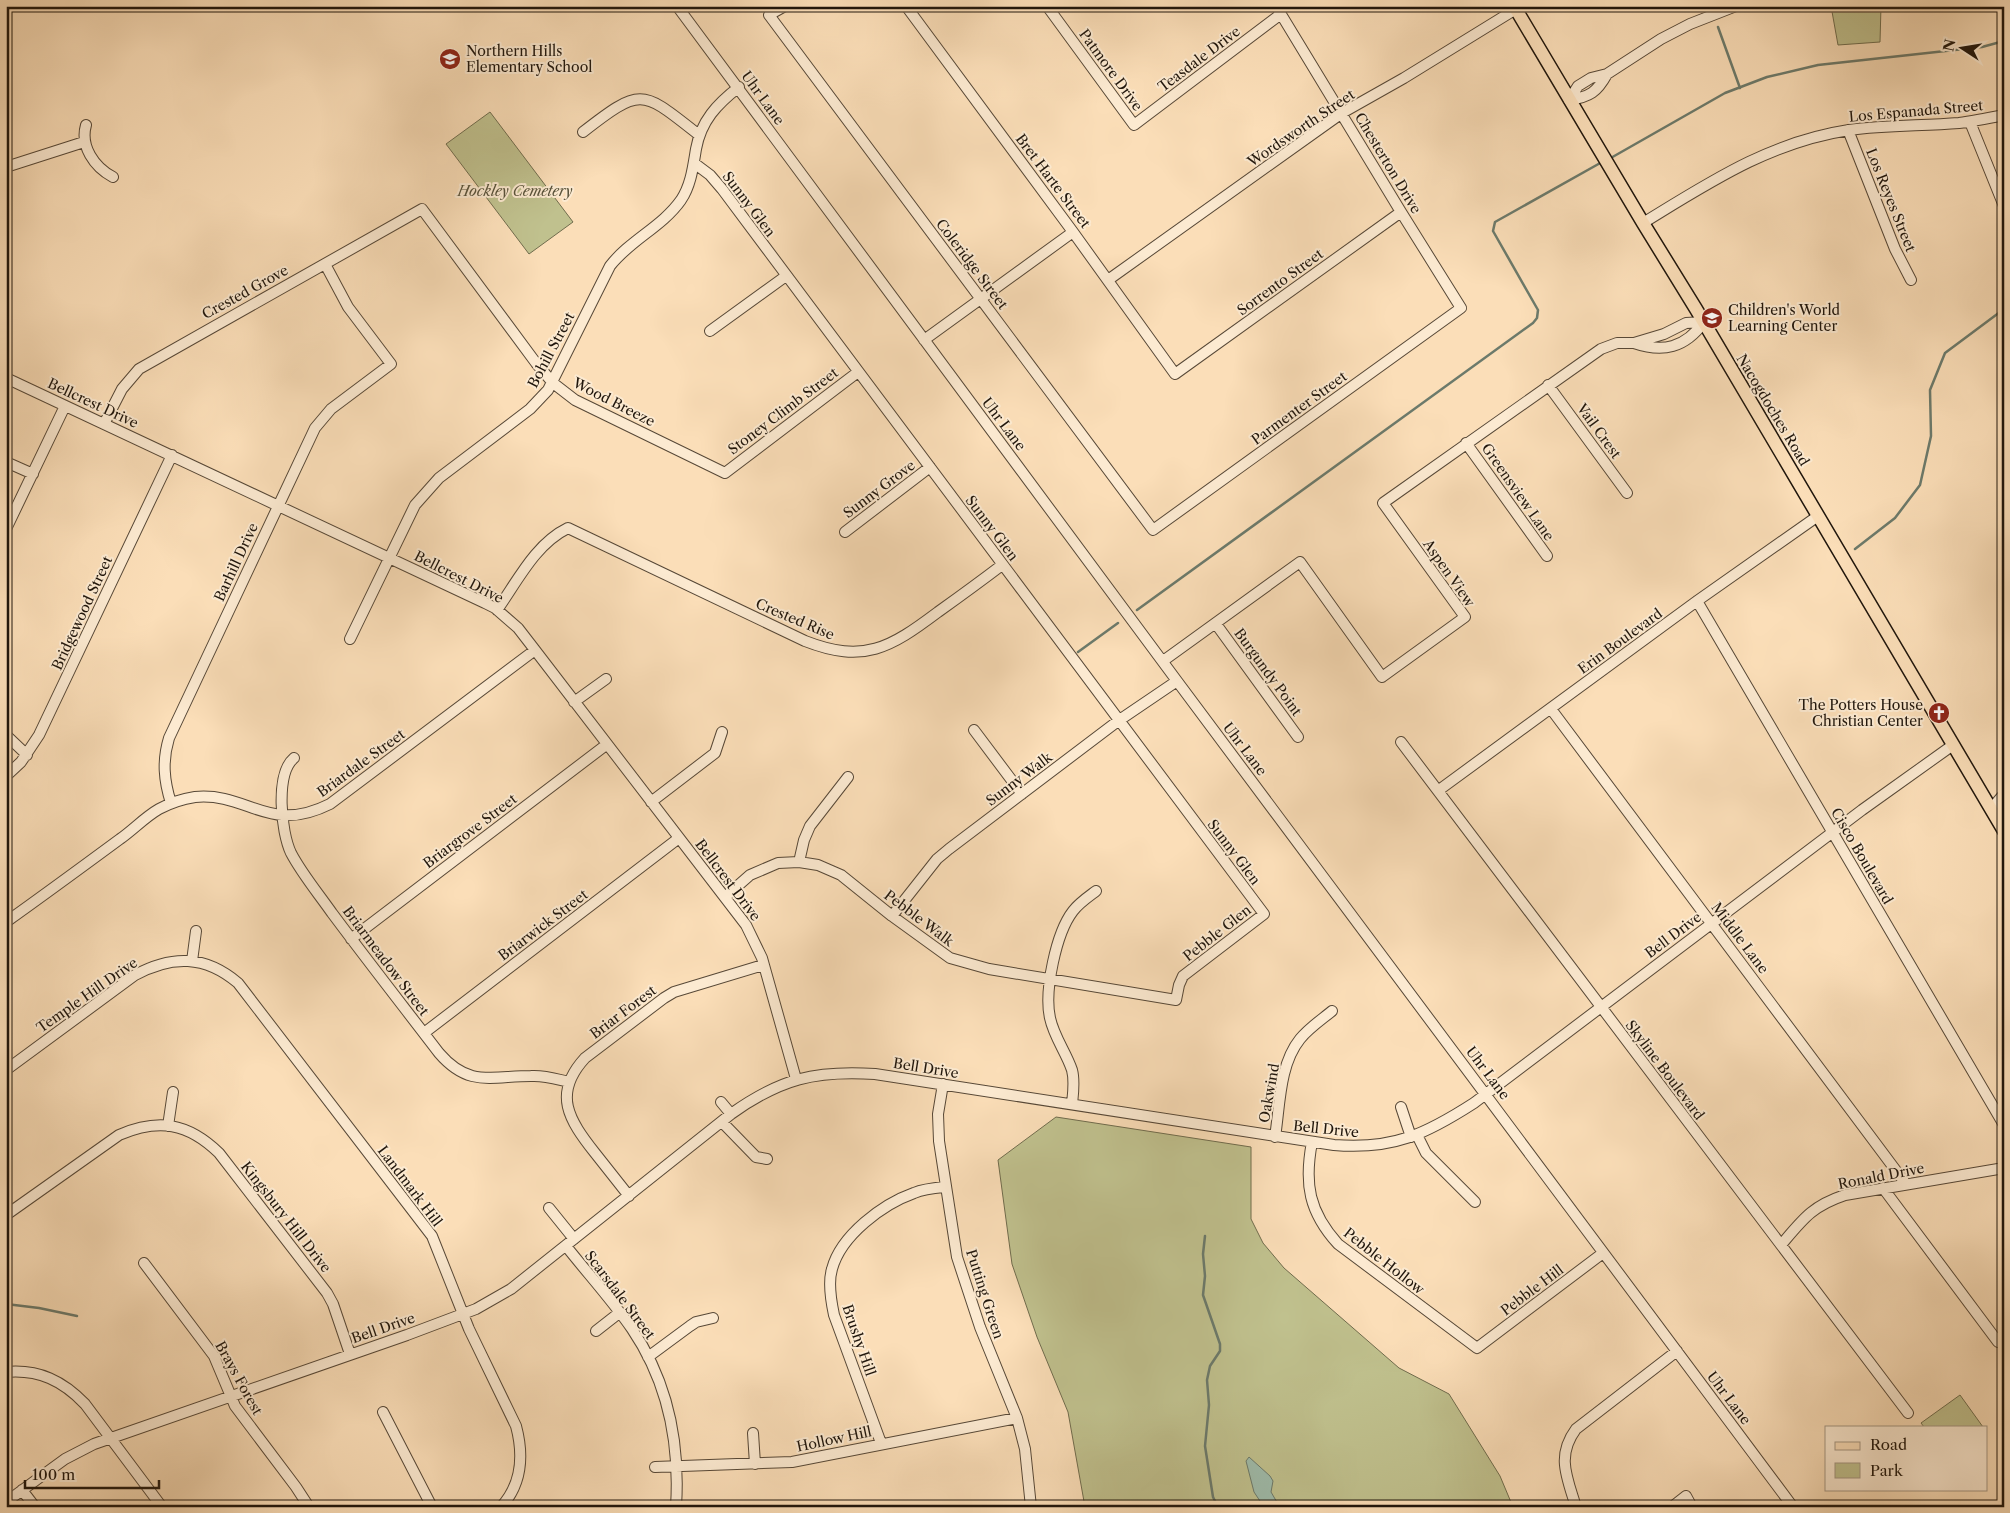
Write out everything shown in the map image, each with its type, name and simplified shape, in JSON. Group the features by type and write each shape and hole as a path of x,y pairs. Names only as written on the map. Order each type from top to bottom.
{"main road":[{"name":"Nacogdoches Road","path":"1515,8 1704,322 1953,746 1998,809 2004,830"}],"street":[{"name":"Uhr Lane","path":"677,6 739,87 1162,661 1793,1507"},
{"name":"Coleridge Street","path":"785,6 769,15 1153,530"},
{"name":"Bret Harte Street","path":"906,6 1074,232 1175,374"},
{"name":"Patmore Drive","path":"1047,6 1134,125"},
{"path":"1569,100 1584,98 1599,88 1608,74 1661,39 1690,24 1736,6"},
{"name":"Wordsworth Street","path":"1108,280 1342,113 1404,78 1515,8"},
{"name":"Teasdale Drive","path":"1134,125 1279,10"},
{"name":"Chesterton Drive","path":"1279,10 1400,212 1461,308"},
{"name":"Bohill Street","path":"350,639 415,505 430,486 530,409 548,390 610,266 624,250 671,213 685,193 694,163 699,135 704,124 714,109 739,87"},
{"path":"582,132 614,107 638,98 659,104 699,135"},
{"name":"Los Espanada Street","path":"1643,223 1720,176 1756,158 1802,141 1848,130 1879,126 1970,122 2004,115"},
{"path":"1970,122 2004,206"},
{"path":"86,125 84,142 95,164 102,171 113,176"},
{"name":"Los Reyes Street","path":"1848,130 1894,249 1911,280"},
{"path":"6,167 84,142"},
{"name":"Sunny Glen","path":"694,163 710,175 722,190 1264,914"},
{"name":"Wood Breeze","path":"422,209 552,383 575,400 725,473"},
{"name":"Crested Grove","path":"104,424 122,389 139,369 422,209"},
{"name":"Sorrento Street","path":"1175,374 1400,212"},
{"path":"924,340 1074,232"},
{"name":"Barhill Drive","path":"171,803 164,772 169,738 315,428 325,415 391,364 348,307 325,264"},
{"path":"710,331 786,276"},
{"name":"Parmenter Street","path":"1153,530 1461,308"},
{"name":"Aspen View","path":"1162,661 1300,562 1382,677 1465,617 1383,503 1606,346 1634,343 1664,334 1686,323 1704,322"},
{"name":"Aspen View","path":"1634,343 1654,349 1666,348 1694,336 1704,322"},
{"name":"Stoney Climb Street","path":"725,473 858,372"},
{"name":"Bellcrest Drive","path":"6,378 172,455 277,507 389,557 497,610 518,628 752,934 763,964 796,1079"},
{"name":"Vail Crest","path":"1548,385 1627,493"},
{"path":"6,529 65,406"},
{"name":"Greensview Lane","path":"1466,443 1547,556"},
{"name":"Bridgewood Street","path":"6,776 27,755 39,735 172,455"},
{"path":"6,462 32,474"},
{"name":"Sunny Grove","path":"845,532 930,467"},
{"name":"Erin Boulevard","path":"1439,790 1697,601 1818,516"},
{"name":"Crested Rise","path":"497,610 546,542 568,528 805,641 822,648 844,652 874,650 893,643 910,633 1002,565"},
{"name":"Cisco Boulevard","path":"1697,601 2004,1125"},
{"name":"Burgundy Point","path":"1216,624 1298,737"},
{"name":"Briardale Street","path":"6,922 157,810 171,803 194,798 212,797 263,813 283,816 299,816 315,812 330,804 535,650"},
{"path":"574,702 606,679"},
{"name":"Sunny Walk","path":"892,916 937,859 1118,721 1177,681"},
{"name":"Middle Lane","path":"1551,709 1906,1184"},
{"path":"974,730 1022,794"},
{"path":"651,802 706,762 715,752 722,732"},
{"path":"6,735 27,755"},
{"name":"Skyline Boulevard","path":"1401,742 1908,1413"},
{"name":"Briargrove Street","path":"351,939 606,745"},
{"name":"Bell Drive","path":"6,1502 79,1450 491,1302 566,1246 731,1114 768,1090 796,1079 813,1075 854,1072 874,1074 1275,1137 1352,1147 1387,1144 1414,1136 1441,1124 1486,1094 1832,832 1953,746"},
{"name":"Briarmeadow Street","path":"294,758 289,762 282,780 285,834 290,851 298,866 351,939 444,1058 454,1068 480,1078 541,1076 569,1082"},
{"path":"799,862 804,840 810,826 848,777"},
{"path":"1998,809 2004,794"},
{"name":"Briarwick Street","path":"424,1033 679,838"},
{"name":"Pebble Walk","path":"725,897 742,881 778,863 799,862 818,865 841,875 892,916 950,958 983,968 1176,1000"},
{"path":"1072,1104 1072,1071 1056,1038 1048,1006 1051,979 1058,942 1064,926 1080,904 1096,891"},
{"name":"Pebble Glen","path":"1176,1000 1183,976 1264,914"},
{"path":"192,961 196,931"},
{"name":"Temple Hill Drive","path":"6,1070 135,975 167,962 192,961"},
{"name":"Landmark Hill","path":"192,961 216,968 238,982 432,1236 462,1314 516,1426 521,1460 518,1476 508,1499 501,1507"},
{"name":"Briar Forest","path":"569,1082 575,1068 585,1058 664,998 674,992 763,964"},
{"name":"Oakwind","path":"1275,1137 1285,1070 1290,1054 1311,1027 1332,1011"},
{"path":"569,1082 567,1102 569,1113 576,1129 629,1196"},
{"name":"Putting Green","path":"943,1084 939,1099 938,1126 945,1187 957,1257 969,1296 1017,1418 1025,1449 1031,1507"},
{"path":"168,1126 173,1092"},
{"path":"720,1102 731,1114"},
{"path":"1401,1107 1414,1136 1426,1153 1475,1202"},
{"path":"722,1122 756,1158 767,1159"},
{"name":"Kingsbury Hill Drive","path":"6,1215 119,1135 153,1125 180,1128 197,1135 219,1153 327,1293 333,1304 350,1354"},
{"name":"Pebble Hollow","path":"1312,1142 1308,1170 1309,1188 1315,1212 1324,1229 1338,1244 1477,1348"},
{"name":"Ronald Drive","path":"1781,1246 1814,1208 1827,1201 1845,1195 2004,1168"},
{"name":"Brushy Hill","path":"881,1444 834,1314 831,1298 831,1269 855,1230 867,1221 904,1197 924,1190 945,1187"},
{"path":"1883,1188 1998,1342"},
{"name":"Scarsdale Street","path":"549,1208 574,1239"},
{"name":"Scarsdale Street","path":"566,1246 632,1329 648,1357 664,1392 670,1416 677,1465 676,1507"},
{"name":"Pebble Hill","path":"1477,1348 1603,1253"},
{"name":"Brays Forest","path":"144,1263 214,1356 230,1396 243,1418 309,1507"},
{"path":"596,1331 619,1313"},
{"path":"648,1357 690,1326 713,1318"},
{"path":"1576,1507 1564,1462 1564,1450 1569,1438 1576,1429 1677,1351"},
{"path":"6,1372 36,1373 59,1382 73,1392 85,1404 162,1507"},
{"path":"383,1412 432,1507"},
{"name":"Hollow Hill","path":"655,1467 792,1462 1017,1418"},
{"path":"753,1432 755,1464"},
{"path":"22,1490 35,1507"},
{"path":"1672,1507 1686,1496 1692,1507"}],"green space":[{"path":"1831,6 1881,6 1880,42 1838,45"},
{"name":"Hockley Cemetery","path":"490,112 573,222 529,254 446,144"},
{"path":"1056,1117 1251,1147 1251,1219 1263,1243 1284,1268 1399,1368 1449,1394 1500,1476 1513,1507 1085,1507 1068,1412 1037,1337 1012,1264 998,1160"},
{"path":"1960,1395 1982,1426 1923,1426 1921,1423"}],"shaded area":[{"path":"1249,1457 1270,1476 1273,1481 1271,1492 1278,1504 1283,1507 1264,1507 1254,1492 1246,1461"}],"waterway":[{"path":"1718,27 1740,88"},
{"path":"1609,159 1725,93 1767,77 1818,65 1982,47 2004,41"},
{"path":"1137,610 1533,323 1537,318 1538,310 1493,231 1495,222 1602,162"},
{"path":"1855,549 1895,518 1920,485 1931,436 1930,390 1945,353 2004,309"},
{"path":"1078,652 1118,623"},
{"path":"1205,1236 1203,1295 1220,1344 1220,1351 1210,1366 1207,1380 1209,1405 1205,1446 1213,1497 1218,1507"},
{"path":"6,1304 39,1308 77,1316"}],"place":[{"name":"Northern Hills Elementary School","path":"450,59"},
{"name":"Children's World Learning Center","path":"1712,318"},
{"name":"The Potters House Christian Center","path":"1939,713"}]}
